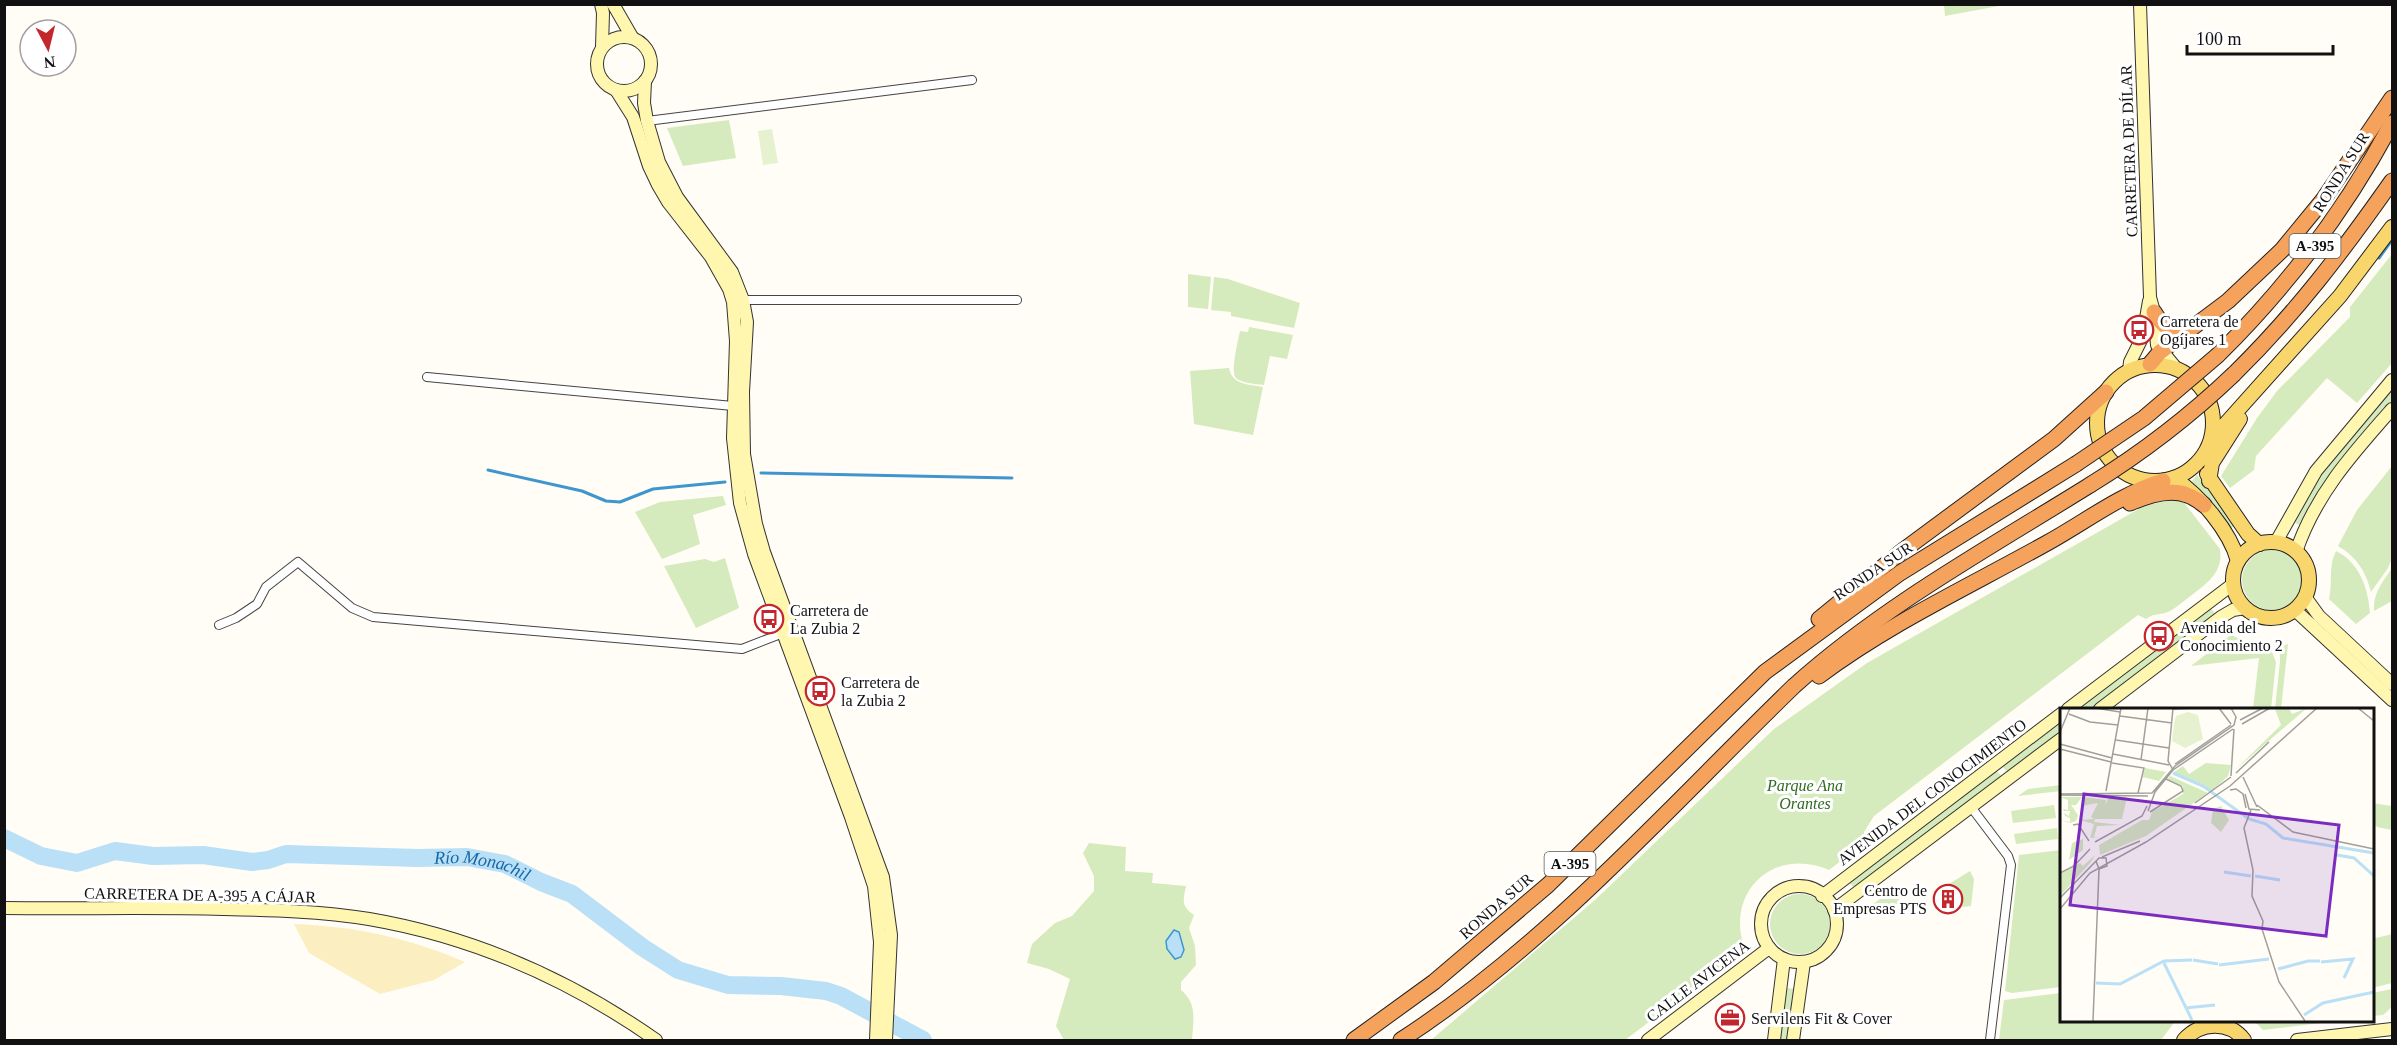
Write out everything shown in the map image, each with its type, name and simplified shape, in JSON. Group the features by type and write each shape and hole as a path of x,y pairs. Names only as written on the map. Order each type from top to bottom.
{"highway":[{"path":"2150,364 2160,352 2243,289 2282,250 2323,200 2392,98"},
{"name":"RONDA SUR","path":"1354,1039 1434,982 1548,885 1765,672 1900,573 2076,464 2144,418 2218,355 2251,323 2305,260 2342,206 2392,123"},
{"path":"2390,185 2392,173"},
{"name":"A-395","path":"1401,1041 1430,1022 1559,916 1794,686 1830,654 1888,611 2090,485 2155,441 2214,393 2271,338 2304,300 2340,255 2390,185"},
{"path":"2154,312 2166,328 2174,332 2185,332"},
{"path":"1765,672 1777,656 1901,552 2054,439 2106,392"},
{"path":"1794,686 1817,678 1890,628 2139,489 2169,480"},
{"path":"2094,516 2109,514 2138,500 2166,493 2187,494 2204,505"},
{"path":"1413,1041 1430,1022"}],"main road":[{"path":"2169,480 2191,469 2202,458 2211,441 2340,296 2392,227"},
{"path":"2211,441 2214,420 2209,400 2197,382 2176,368 2150,364 2129,371 2106,392 2099,406 2097,418 2099,440 2106,454 2124,472 2136,478 2169,480 2190,489 2232,543 2238,561"},
{"path":"2209,480 2212,463 2267,378"},
{"path":"2202,458 2209,480 2248,534 2259,544"},
{"path":"2276,542 2296,552 2305,562 2309,574 2306,598 2295,610 2285,616 2273,618 2260,616 2245,608 2236,597 2233,584 2238,561 2245,553 2259,544 2276,542"},
{"path":"2184,1041 2193,1032 2212,1025 2233,1030 2244,1041"}],"street":[{"path":"601,4 602,47 598,55 597,72 602,80 616,90 633,117 649,166 658,185 668,202 711,257 729,289 736,319 733,406 735,471 740,503 754,554 859,839 874,886 880,942 883,1037"},
{"path":"613,4 632,37 646,48 650,56 650,73 645,81 632,90 616,90"},
{"name":"CARRETERA DE DÍLAR","path":"2129,371 2130,362 2143,336 2150,297 2140,4"},
{"path":"602,47 615,38 632,37"},
{"path":"647,121 972,80"},
{"path":"645,81 644,103 655,153 677,197 723,256 743,300 747,337 743,427 745,468 752,505 764,552 883,878 891,935 883,1004"},
{"name":"CARRETERA DE DÍLAR","path":"2150,297 2160,352"},
{"path":"743,300 1017,300"},
{"path":"2160,352 2176,368"},
{"path":"427,377 733,406"},
{"path":"2276,542 2316,471 2392,380"},
{"path":"2296,552 2302,534 2340,469 2392,409"},
{"path":"219,625 236,618 257,604 266,587 298,562 352,608 373,617 742,649 783,633"},
{"path":"2069,708 2233,584"},
{"path":"2306,598 2330,634 2392,700"},
{"path":"2101,708 2221,617 2233,610 2245,608"},
{"path":"2295,610 2330,634 2392,684"},
{"name":"AVENIDA DEL CONOCIMIENTO","path":"1822,896 2060,715"},
{"path":"1834,910 2060,740"},
{"path":"1971,807 2008,856 2011,865 1990,1041"},
{"path":"1794,887 1816,891 1834,910 1837,918 1832,942 1820,955 1804,962 1784,959 1769,948 1763,936 1761,922 1765,908 1772,898 1782,891 1794,887"},
{"name":"CARRETERA DE A-395 A CÁJAR","path":"4,909 247,909 324,914 424,931 513,960 599,1003 656,1041"},
{"name":"CALLE AVICENA","path":"1648,1041 1769,948"},
{"path":"1774,1041 1784,959"},
{"path":"1793,1041 1804,962"},
{"path":"2297,1041 2392,1029"}],"green space":[{"path":"1944,4 2004,5 1945,16"},
{"path":"729,120 736,158 683,166 667,128"},
{"path":"772,129 778,163 763,165 758,131"},
{"path":"2392,254 2392,363 2357,403 2327,378 2256,456 2254,470 2230,488 2221,476 2257,418 2277,391 2350,317 2350,307"},
{"path":"1188,274 1211,277 1208,309 1188,307"},
{"path":"1214,277 1228,279 1300,303 1294,328 1231,316 1231,312 1211,310"},
{"path":"1249,327 1293,335 1287,359 1270,356 1264,385 1241,381 1234,375 1240,331 1248,332"},
{"path":"1229,368 1233,378 1237,381 1263,387 1253,435 1194,424 1190,371"},
{"path":"2392,387 2392,403 2333,471 2301,526 2292,521 2326,463"},
{"path":"2392,466 2392,558 2388,568 2371,592 2360,566 2338,546 2357,510"},
{"path":"2197,475 2235,525 2229,530 2192,481"},
{"path":"723,496 726,505 693,515 700,544 662,559 635,512 660,502"},
{"name":"Parque Ana Orantes","path":"2182,500 2220,549 2219,565 2207,583 2168,612 2146,619 2138,615 1874,816 1864,832 1864,843 1829,870 1808,864 1789,864 1772,870 1758,880 1748,893 1741,910 1740,929 1745,950 1625,1040 1431,1040 1595,900 1774,729 1867,663 2144,506"},
{"path":"2272,550 2289,555 2297,563 2302,580 2297,597 2289,605 2272,610 2255,605 2247,597 2242,580 2247,563 2255,555"},
{"path":"2336,551 2357,569 2365,586 2370,613 2356,624 2329,599 2332,562"},
{"path":"725,558 739,608 696,628 664,566 705,559 714,562"},
{"path":"2392,568 2392,601 2374,611 2377,593"},
{"path":"2209,606 2216,615 2094,708 2075,708"},
{"path":"2231,635 2251,644 2270,647 2276,662 2271,708 2253,708 2259,658 2191,666"},
{"path":"2288,644 2281,708 2275,708 2280,661 2280,647"},
{"path":"2060,720 2060,734 2008,773 2001,765"},
{"path":"1995,769 2002,777 1855,889 1848,881"},
{"path":"2060,785 2060,791 2018,796 2028,789"},
{"path":"2373,803 2392,806 2392,830 2377,827 2373,822"},
{"path":"2054,805 2056,818 2013,823 2011,811"},
{"path":"2057,828 2058,839 2016,844 2014,834"},
{"path":"1089,843 1126,847 1125,871 1153,873 1152,883 1186,886 1184,903 1194,915 1189,928 1195,946 1196,965 1181,982 1181,990 1192,1007 1192,1040 1064,1040 1056,1026 1070,979 1049,969 1027,963 1032,944 1055,923 1072,916 1094,891 1094,876 1083,853"},
{"path":"2060,850 2060,987 2012,993 2005,991 2019,855"},
{"path":"1970,871 1974,879 1971,906 1952,908 1949,884"},
{"path":"1893,889 1900,902 1896,905 1872,905"},
{"path":"1794,894 1806,894 1817,899 1825,907 1830,924 1828,936 1817,949 1806,954 1794,954 1783,949 1775,941 1770,930 1770,918 1775,907 1783,899"},
{"path":"2392,934 2392,983 2373,988 2373,939"},
{"path":"1786,988 1796,989 1789,1040 1779,1040"},
{"path":"2392,989 2392,1007 2383,1015 2373,1016 2373,993"},
{"path":"2060,993 2060,1021 2175,1021 2161,1040 1999,1040 2004,1000"},
{"path":"2254,1021 2338,1021 2263,1030"}],"sand":[{"path":"294,924 338,927 381,935 423,946 465,962 434,980 380,994 309,953"}],"water":[{"path":"1174,930 1179,932 1184,950 1181,957 1175,959 1167,949 1166,941"}],"waterway":[{"path":"2379,258 2392,240"},
{"path":"488,470 582,491 606,501 620,502 653,489 725,482"},
{"path":"761,473 1012,478"},
{"name":"Río Monachil","path":"4,838 41,856 77,863 115,851 153,856 203,855 252,862 286,854 418,858 467,857 505,864 572,894 642,947 678,970 728,985 781,986 826,991 841,996 923,1040"}],"place":[{"name":"Carretera de Ogíjares 1","path":"2139,330"},
{"name":"Carretera de La Zubia 2","path":"769,619"},
{"name":"Avenida del Conocimiento 2","path":"2159,636"},
{"name":"Carretera de la Zubia 2","path":"820,691"},
{"name":"Centro de Empresas PTS","path":"1948,899"},
{"name":"Servilens Fit & Cover","path":"1730,1018"}]}
